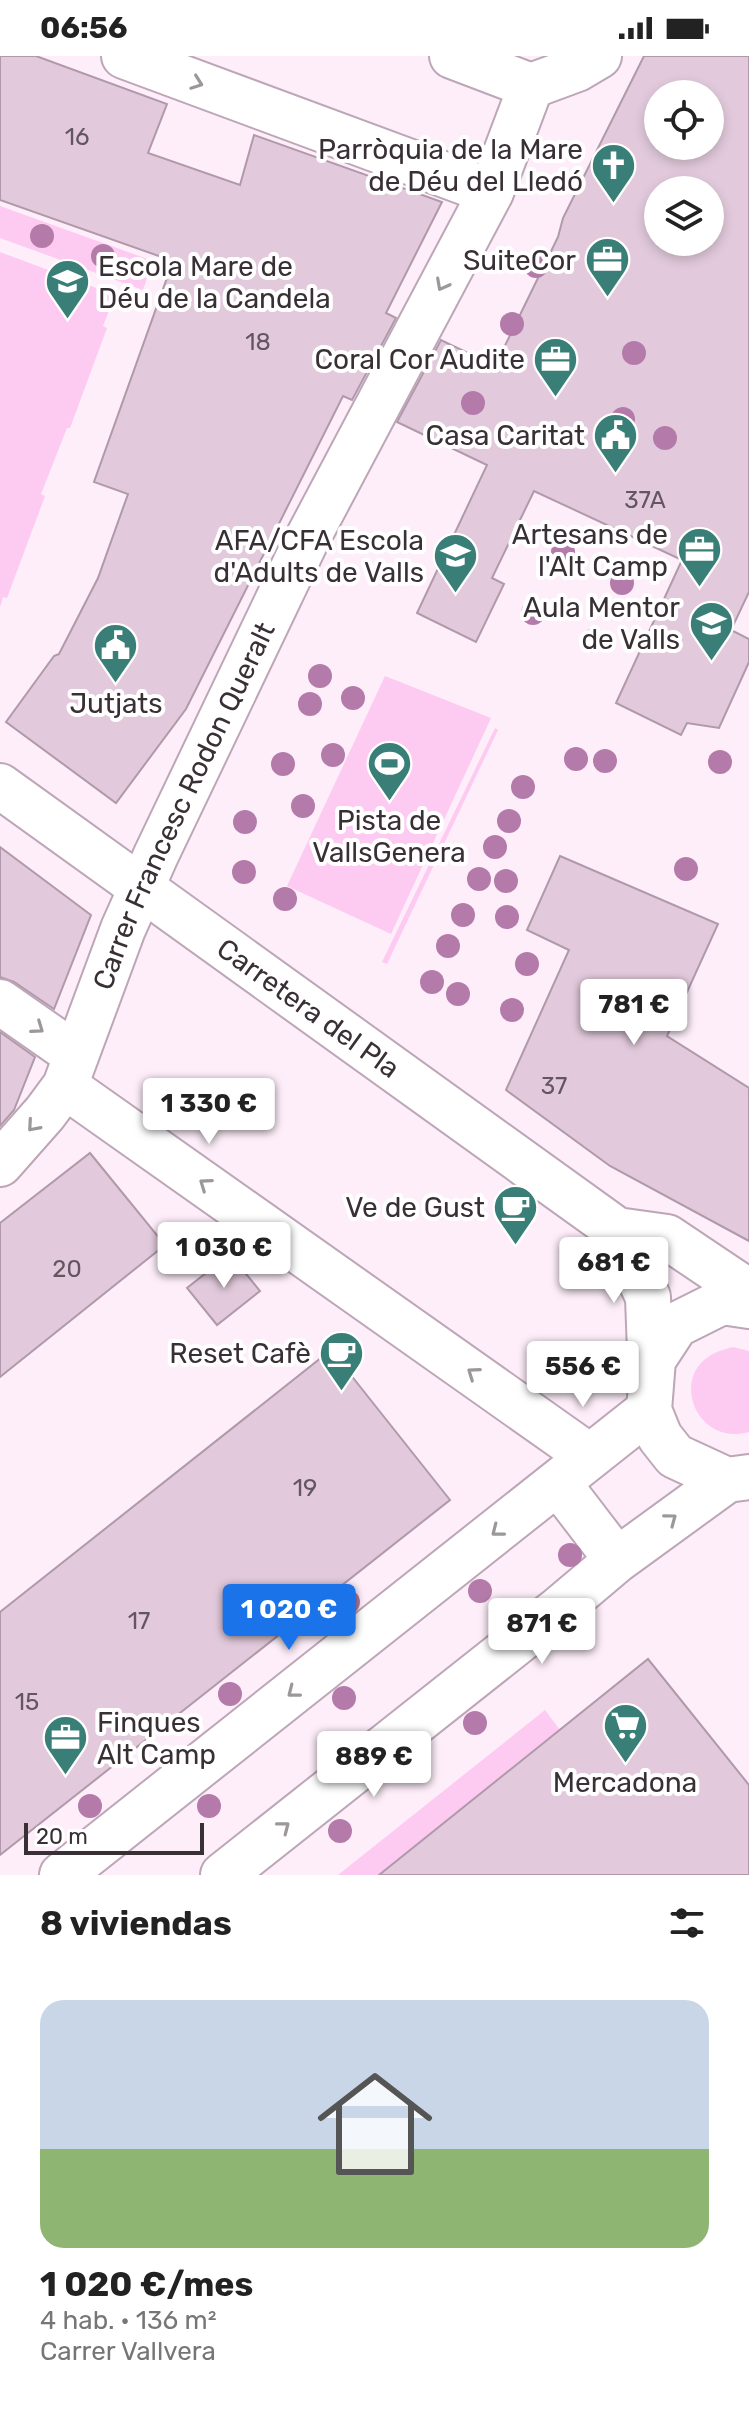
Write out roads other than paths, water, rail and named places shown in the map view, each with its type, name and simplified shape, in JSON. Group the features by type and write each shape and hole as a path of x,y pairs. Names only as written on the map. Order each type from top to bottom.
{"street":[{"path":"124,56 491,192"},
{"path":"452,56 531,86 599,56"},
{"name":"Carrer Francesc Rodon Queralt","path":"0,1164 45,1113 70,1070 140,888 305,543 491,192 531,86"},
{"name":"Carretera del Pla","path":"0,786 617,1230"},
{"path":"0,1002 70,1070 573,1469 617,1560"},
{"path":"617,1230 667,1237 749,1292"},
{"path":"617,1230 648,1297 653,1360 649,1410 660,1437 675,1456 738,1479"},
{"path":"653,1360 676,1325 722,1302 749,1306"},
{"path":"62,1875 649,1410"},
{"path":"223,1875 617,1560 738,1479"}],"place":[{"name":"Parròquia de la Mare de Déu del Lledó","path":"614,204"},
{"name":"SuiteCor","path":"607,299"},
{"name":"Escola Mare de Déu de la Candela","path":"67,321"},
{"name":"Coral Cor Audite","path":"556,398"},
{"name":"Casa Caritat","path":"616,474"},
{"name":"Artesans de l'Alt Camp","path":"699,589"},
{"name":"AFA/CFA Escola d'Adults de Valls","path":"455,595"},
{"name":"Aula Mentor de Valls","path":"711,662"},
{"name":"Jutjats","path":"116,685"},
{"name":"Pista de VallsGenera","path":"389,802"},
{"name":"Ve de Gust","path":"516,1246"},
{"name":"Reset Cafè","path":"342,1392"},
{"name":"Mercadona","path":"625,1764"},
{"name":"Finques Alt Camp","path":"66,1777"}]}
